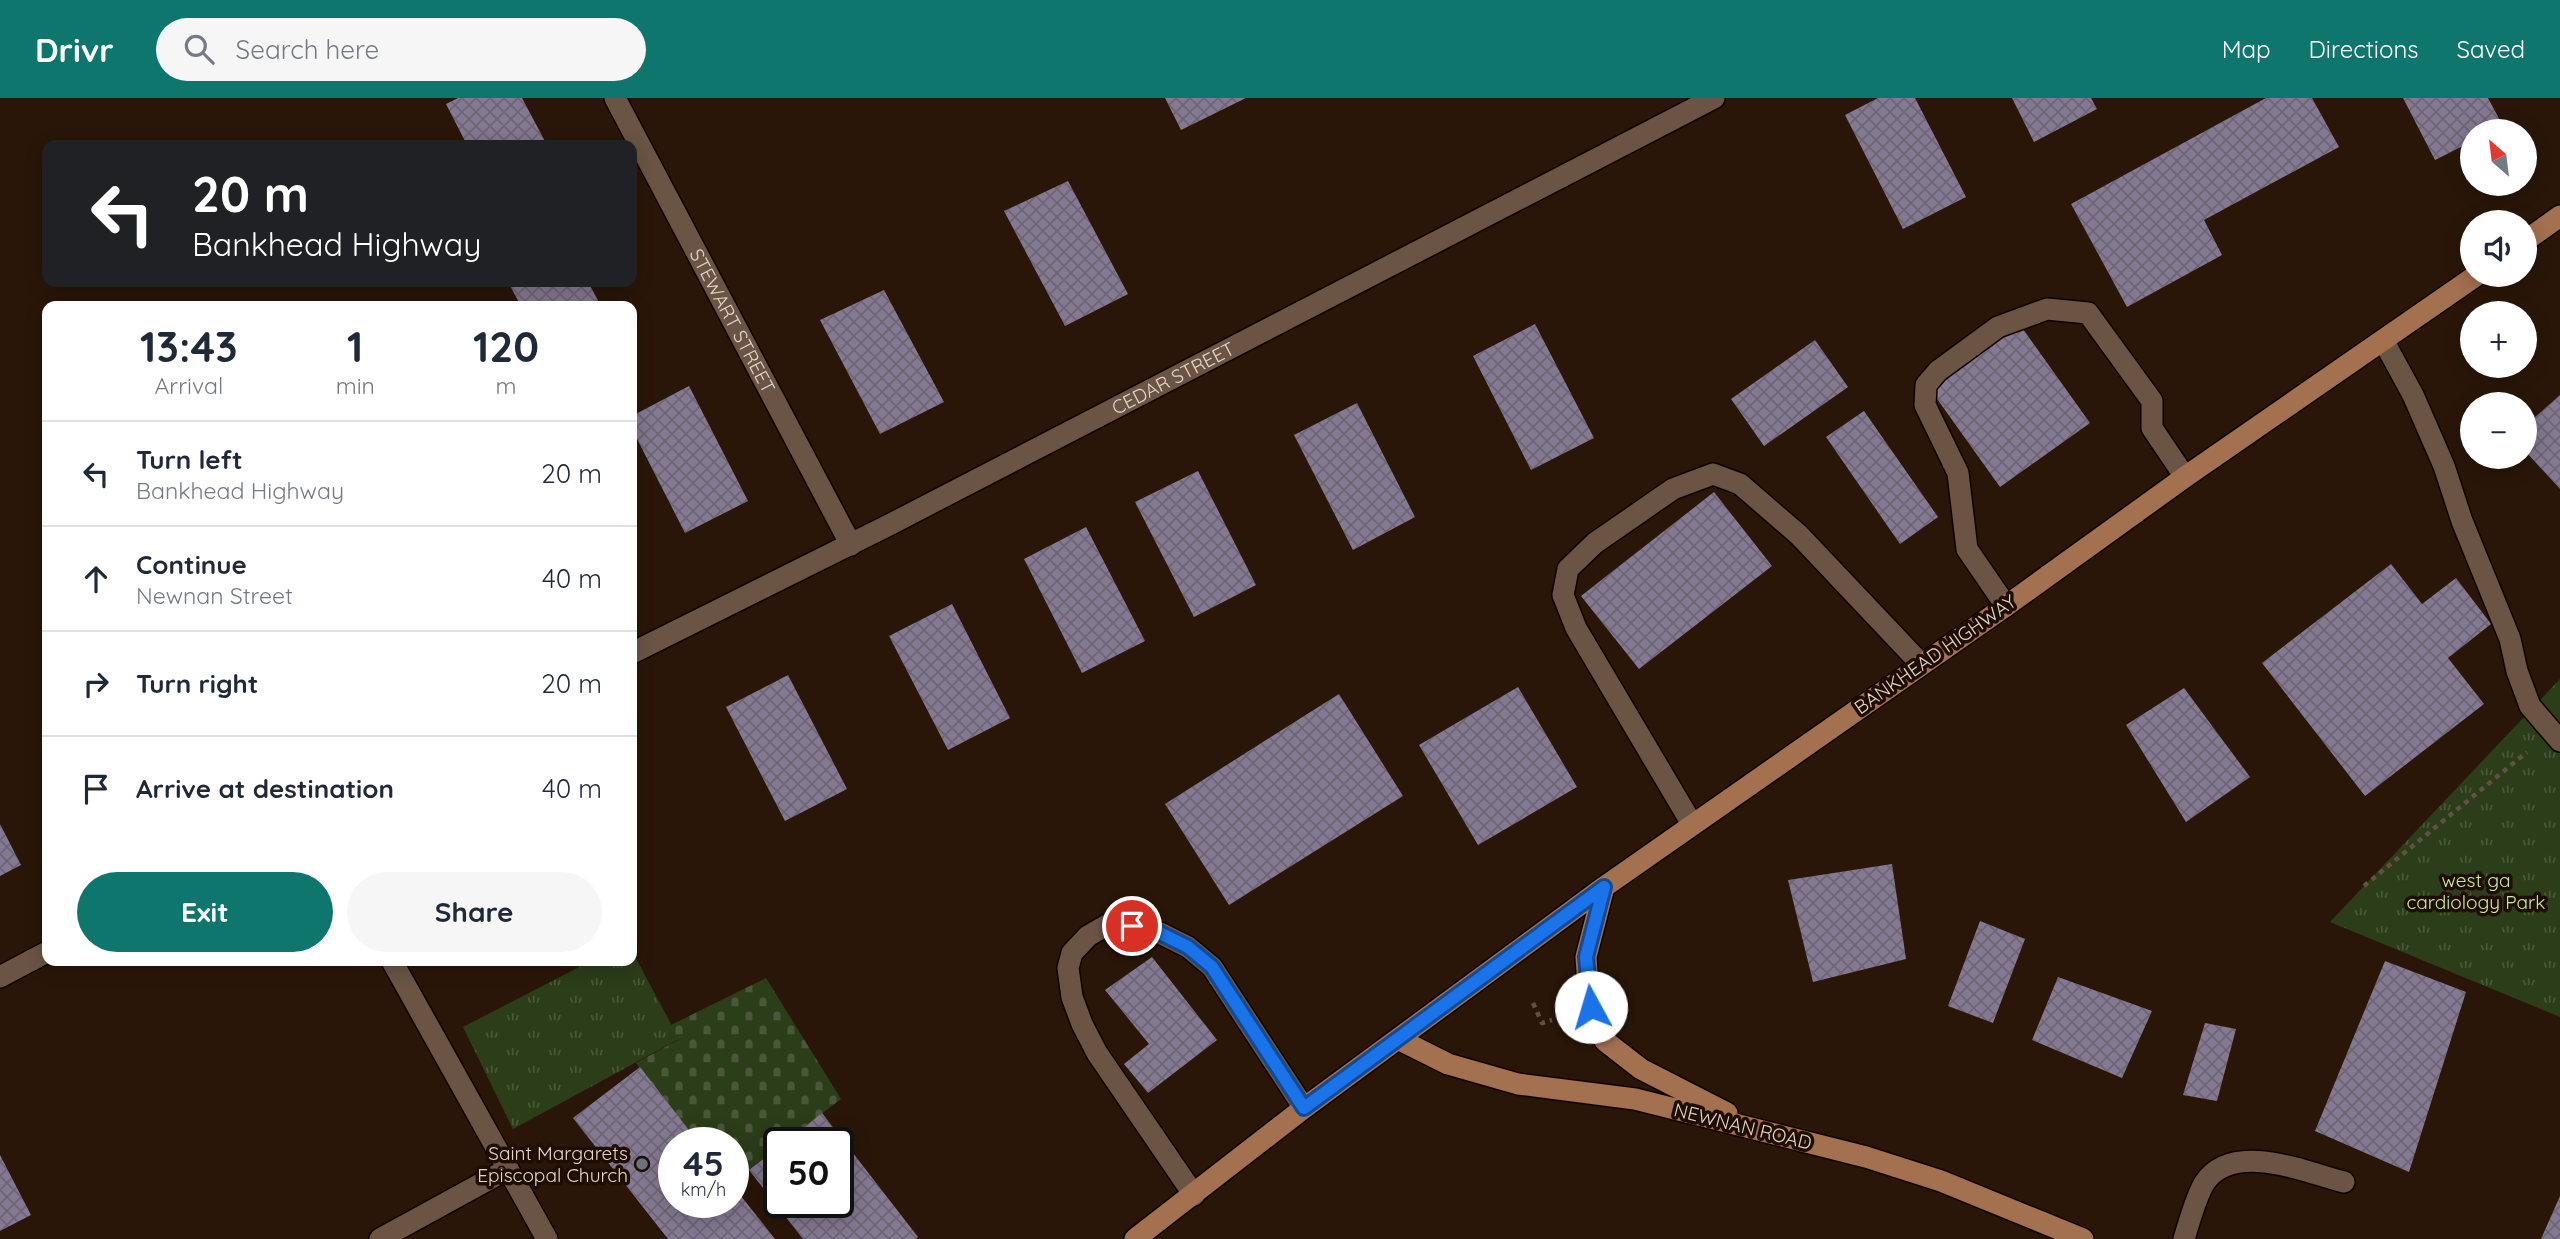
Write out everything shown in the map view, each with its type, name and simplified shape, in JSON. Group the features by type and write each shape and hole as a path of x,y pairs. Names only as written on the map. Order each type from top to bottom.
{"main road":[{"path":"2537,232 2560,216"},
{"name":"BANKHEAD HIGHWAY","path":"1135,1239 1304,1108 1604,887 2006,606 2185,477 2460,287"},
{"path":"1604,887 1586,957 1589,1002 1605,1041 1641,1069 1760,1129"},
{"name":"NEWNAN ROAD","path":"1398,1039 1448,1064 1518,1084 1635,1098 1866,1157 1941,1181 2083,1239"}],"street":[{"name":"STEWART STREET","path":"615,98 851,545"},
{"name":"CEDAR STREET","path":"637,651 851,545 1714,98"},
{"path":"2006,606 1967,549 1958,473 1925,405 1926,385 1938,371 1998,327 2047,309 2088,313 2152,401 2152,428 2185,477"},
{"path":"2383,340 2413,395 2444,466 2466,531 2510,639 2517,671 2530,706 2556,736"},
{"path":"1692,824 1582,639 1563,595 1568,569 1595,543 1673,489 1713,474 1740,484 1799,535 1921,664"},
{"path":"1194,1195 1097,1052 1082,1024 1072,997 1068,968 1072,953 1088,936 1107,925 1141,928 1160,933 1188,947 1212,967 1304,1108"},
{"path":"0,977 42,955"},
{"path":"395,966 547,1239"},
{"path":"2184,1239 2205,1183 2220,1169 2245,1160 2271,1162 2344,1182"},
{"path":"380,1239 508,1169"}],"path":[{"path":"2364,886 2556,736"},
{"path":"1533,1003 1542,1023 1552,1020"}],"green space":[{"name":"west ga cardiology Park","path":"2560,679 2560,1017 2330,922"},
{"path":"637,960 679,1039 513,1129 463,1027 581,966 637,966"},
{"path":"766,978 841,1099 805,1127 763,1127 763,1159 749,1170 749,1127 686,1127 636,1063 678,1040 671,1025"}],"building":[{"path":"458,98 522,98 544,140 464,140 446,104"},
{"path":"1165,98 1246,98 1181,130"},
{"path":"1878,98 1915,98 1966,197 1903,229 1845,115"},
{"path":"2012,98 2091,98 2097,109 2034,142"},
{"path":"2266,98 2312,98 2339,147 2204,220 2222,255 2127,307 2071,204"},
{"path":"2403,98 2488,98 2499,119 2460,119 2460,148 2435,160"},
{"path":"1068,181 1128,294 1065,326 1004,211"},
{"path":"511,287 591,287 598,301 518,301"},
{"path":"884,290 944,402 880,434 820,320"},
{"path":"1535,324 1594,438 1531,470 1473,356"},
{"path":"2020,325 2090,423 2000,487 1930,389"},
{"path":"1815,340 1848,387 1764,446 1731,399"},
{"path":"689,386 748,501 685,533 637,439 637,413"},
{"path":"2560,395 2560,489 2537,464 2537,415"},
{"path":"1357,403 1415,517 1353,550 1294,435"},
{"path":"1864,411 1938,517 1900,544 1826,437"},
{"path":"1198,471 1256,585 1194,617 1135,502"},
{"path":"1714,492 1772,566 1639,669 1581,596"},
{"path":"1086,527 1145,641 1082,673 1024,559"},
{"path":"2391,564 2422,604 2456,578 2491,624 2448,658 2484,704 2365,796 2262,663"},
{"path":"952,604 1010,718 948,750 889,636"},
{"path":"788,675 847,789 785,821 726,707"},
{"path":"1518,687 1577,787 1478,845 1419,745"},
{"path":"2184,688 2250,777 2186,822 2126,725"},
{"path":"1339,694 1403,796 1229,905 1165,804"},
{"path":"0,824 21,865 0,876"},
{"path":"1892,864 1906,959 1813,982 1788,880"},
{"path":"1980,921 2025,939 1993,1023 1948,1006"},
{"path":"1152,957 1217,1040 1148,1093 1124,1064 1149,1044 1105,990"},
{"path":"2385,961 2466,992 2409,1172 2315,1131"},
{"path":"2058,977 2152,1011 2122,1078 2032,1040"},
{"path":"2205,1023 2236,1029 2217,1101 2183,1095"},
{"name":"Saint Margarets Episcopal Church","path":"640,1067 687,1127 658,1127 658,1218 749,1218 749,1206 775,1239 668,1239 573,1118"},
{"path":"822,1113 833,1127 804,1127"},
{"path":"854,1154 918,1237 916,1239 803,1239 787,1218 854,1218"},
{"path":"0,1155 31,1215 0,1231"},
{"path":"763,1159 763,1188 749,1170"},
{"path":"2560,1196 2560,1239 2541,1239"}],"place":[{"name":"Saint Margarets Episcopal Church","path":"642,1164"}],"route":[{"path":"1132,926 1160,933 1188,947 1212,967 1304,1108 1604,887 1586,957 1591,1007"}]}
